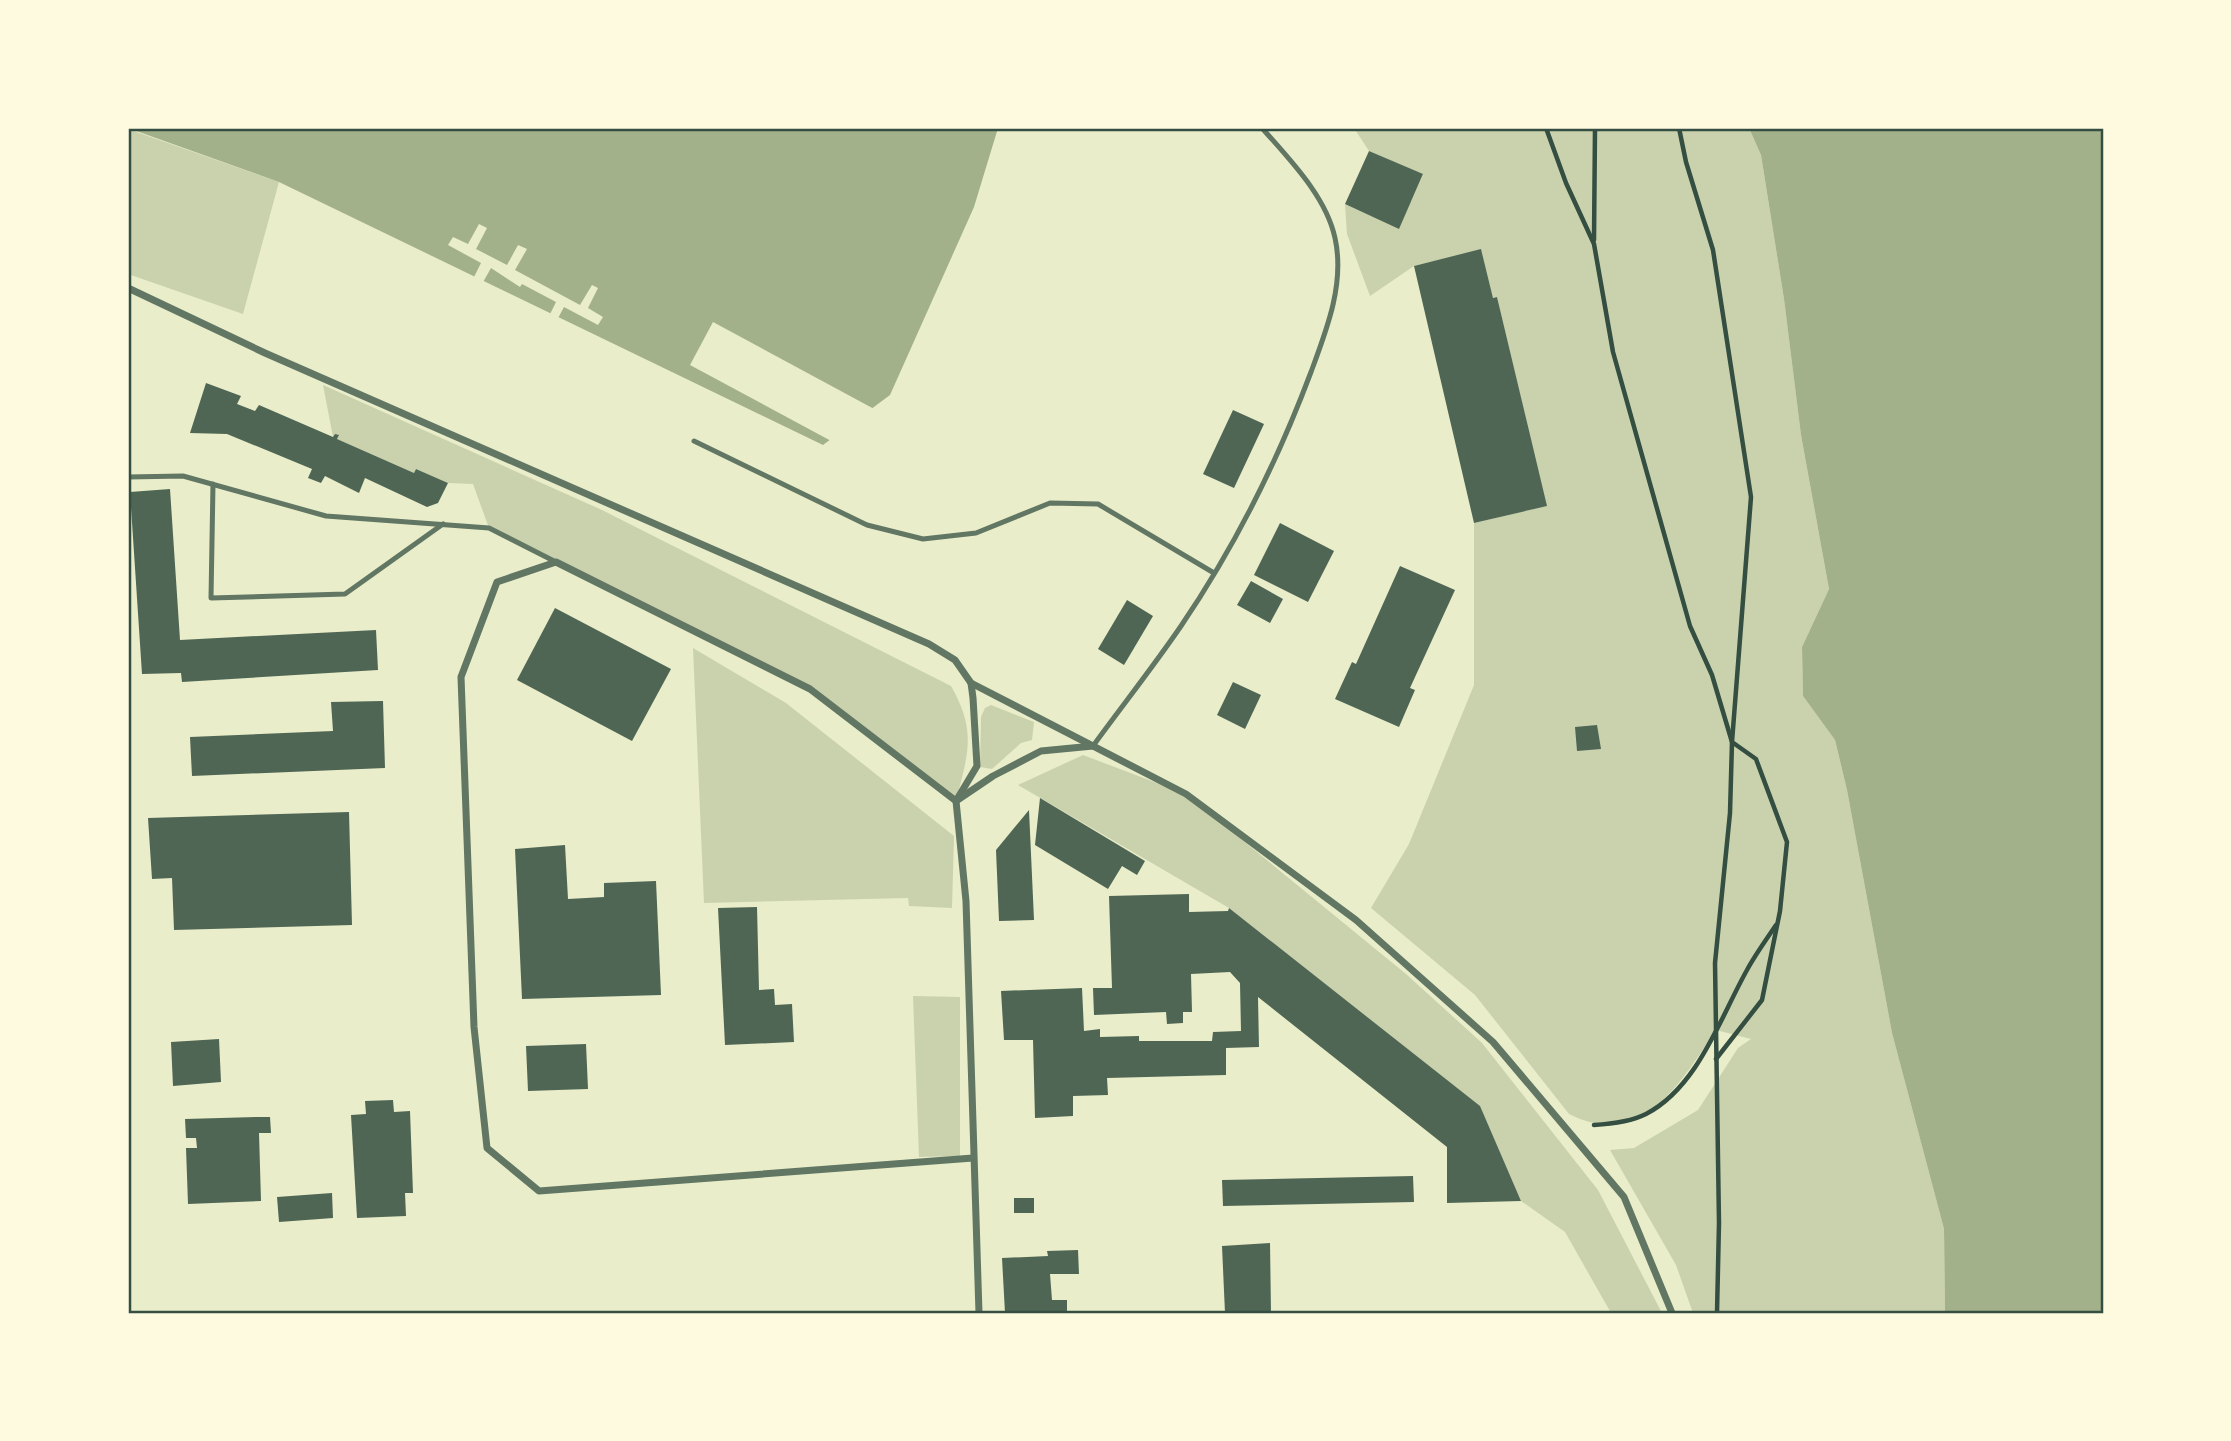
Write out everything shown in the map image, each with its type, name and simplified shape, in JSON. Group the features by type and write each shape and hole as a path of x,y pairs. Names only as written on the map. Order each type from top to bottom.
{"street":[{"path":"128,288 265,353 929,644 955,660 971,683 1185,794 1356,920 1493,1042 1624,1197 1672,1313"},
{"path":"956,801 810,689 556,562 497,582 461,677 474,1027 487,1149 539,1191 973,1158"},
{"path":"971,683 976,766 956,801 966,918 979,1313"},
{"path":"956,801 993,776 1041,751 1093,746"}],"lane":[{"path":"1093,746 1181,625 1214,573 1266,478 1296,413 1329,325 1338,264 1335,236 1325,212 1295,165 1262,128"},
{"path":"694,441 867,525 923,539 976,533 1050,503 1098,505 1214,573"},
{"path":"128,477 183,476 326,516 489,528 556,562"},
{"path":"213,484 211,598 345,593 443,524"}],"path":[{"path":"1546,128 1566,183 1594,244"},
{"path":"1595,128 1594,244 1613,352 1690,626 1712,675 1732,742 1756,759 1787,842 1779,922 1762,1000 1716,1059"},
{"path":"1679,128 1686,162 1713,250 1751,497 1732,742 1730,813 1714,963 1719,1223 1717,1313"},
{"path":"1558,1120 1591,1125 1617,1123 1647,1113 1675,1091 1702,1056 1748,969 1779,922"}],"shaded area":[{"path":"128,128 998,128 974,207 890,395 823,445 279,182"},
{"path":"1354,128 1749,128 1761,155 1784,299 1801,435 1829,589 1802,647 1803,696 1835,740 1847,790 1892,1033 1944,1229 1945,1313 1693,1313 1676,1265 1610,1150 1634,1148 1698,1110 1738,1048 1751,1039 1716,1030 1689,1070 1657,1105 1638,1117 1618,1124 1595,1123 1569,1114 1475,995 1371,908 1409,844 1474,685 1474,523 1546,506 1497,297 1493,298 1481,250 1414,266 1370,296 1347,234 1345,204 1399,228 1423,175 1369,151"},
{"path":"1749,128 2103,128 2103,1313 1945,1313 1944,1229 1892,1033 1847,790 1835,740 1803,696 1802,647 1829,589 1801,435 1784,299 1761,155"},
{"path":"128,129 279,182 243,314 128,274"},
{"path":"323,385 602,510 951,686 964,716 968,743 956,801 810,689 489,528 473,484 448,483 416,469 414,473 337,439 339,435 333,437"},
{"path":"693,648 786,703 954,836 952,908 909,906 908,898 704,903"},
{"path":"991,705 1034,722 1032,740 1021,743 992,769 980,767 981,717 985,708"},
{"path":"1083,755 1186,794 1406,974 1482,1043 1598,1190 1662,1313 1611,1313 1565,1232 1521,1201 1479,1106 1229,908 1018,785"},
{"path":"913,996 960,997 960,1156 919,1157"}],"pier":[{"path":"479,224 487,228 476,249 507,265 518,245 527,249 515,270 580,305 592,285 598,288 588,308 603,317 598,325 564,307 557,320 549,316 556,302 522,284 520,287 491,268 482,284 473,279 481,263 448,245 453,237 468,244"},
{"path":"713,322 876,410 833,442 690,365"}],"building":[{"path":"1369,151 1423,174 1399,229 1345,204"},
{"path":"1481,249 1493,298 1497,297 1547,506 1474,523 1414,266"},
{"path":"206,383 241,396 237,404 255,411 259,405 333,437 335,434 339,435 337,439 414,473 416,469 448,483 438,503 427,507 365,478 359,493 325,476 321,483 308,478 312,469 227,434 190,433"},
{"path":"1233,410 1264,424 1234,488 1203,474"},
{"path":"170,489 180,640 376,630 378,670 182,682 181,673 142,674 130,492"},
{"path":"1280,523 1334,551 1308,602 1254,575"},
{"path":"1400,566 1455,590 1410,688 1415,690 1399,727 1335,699 1352,662 1356,664"},
{"path":"1251,581 1283,599 1270,623 1237,605"},
{"path":"1127,600 1153,616 1124,665 1098,649"},
{"path":"555,608 671,669 632,741 517,680"},
{"path":"1233,682 1261,695 1245,729 1217,715"},
{"path":"383,701 385,768 192,776 190,737 333,731 331,702"},
{"path":"1597,725 1601,749 1577,751 1575,727"},
{"path":"1040,798 1145,861 1137,875 1122,866 1108,889 1035,845"},
{"path":"1029,810 1034,920 999,921 996,850"},
{"path":"349,812 352,925 174,930 172,878 152,879 148,818"},
{"path":"565,845 568,899 604,897 604,883 656,881 661,995 522,999 515,849"},
{"path":"1189,894 1189,912 1228,911 1229,908 1480,1106 1521,1201 1447,1203 1447,1147 1258,997 1259,1047 1226,1048 1226,1075 1107,1078 1108,1095 1073,1096 1073,1116 1035,1118 1033,1040 1004,1040 1001,991 1082,988 1084,1031 1100,1029 1100,1037 1139,1036 1139,1041 1212,1041 1213,1032 1241,1031 1240,983 1230,972 1191,974 1192,1012 1183,1012 1183,1023 1167,1024 1166,1012 1094,1015 1093,988 1112,988 1109,896"},
{"path":"757,907 759,990 774,989 775,1005 792,1004 794,1042 725,1045 718,908"},
{"path":"219,1039 221,1082 173,1086 171,1042"},
{"path":"586,1044 588,1089 528,1091 526,1046"},
{"path":"393,1100 394,1112 410,1111 413,1193 405,1193 406,1216 357,1218 351,1115 366,1114 365,1101"},
{"path":"270,1117 271,1133 259,1133 261,1201 188,1204 186,1148 197,1148 196,1138 186,1138 185,1119"},
{"path":"1413,1176 1414,1202 1223,1206 1222,1180"},
{"path":"332,1193 333,1218 279,1222 277,1197"},
{"path":"1014,1198 1034,1198 1034,1213 1014,1213"},
{"path":"1270,1243 1271,1313 1225,1313 1222,1246"},
{"path":"1078,1250 1079,1274 1050,1274 1052,1300 1067,1300 1067,1313 1005,1313 1002,1258 1048,1256 1047,1251"}]}
